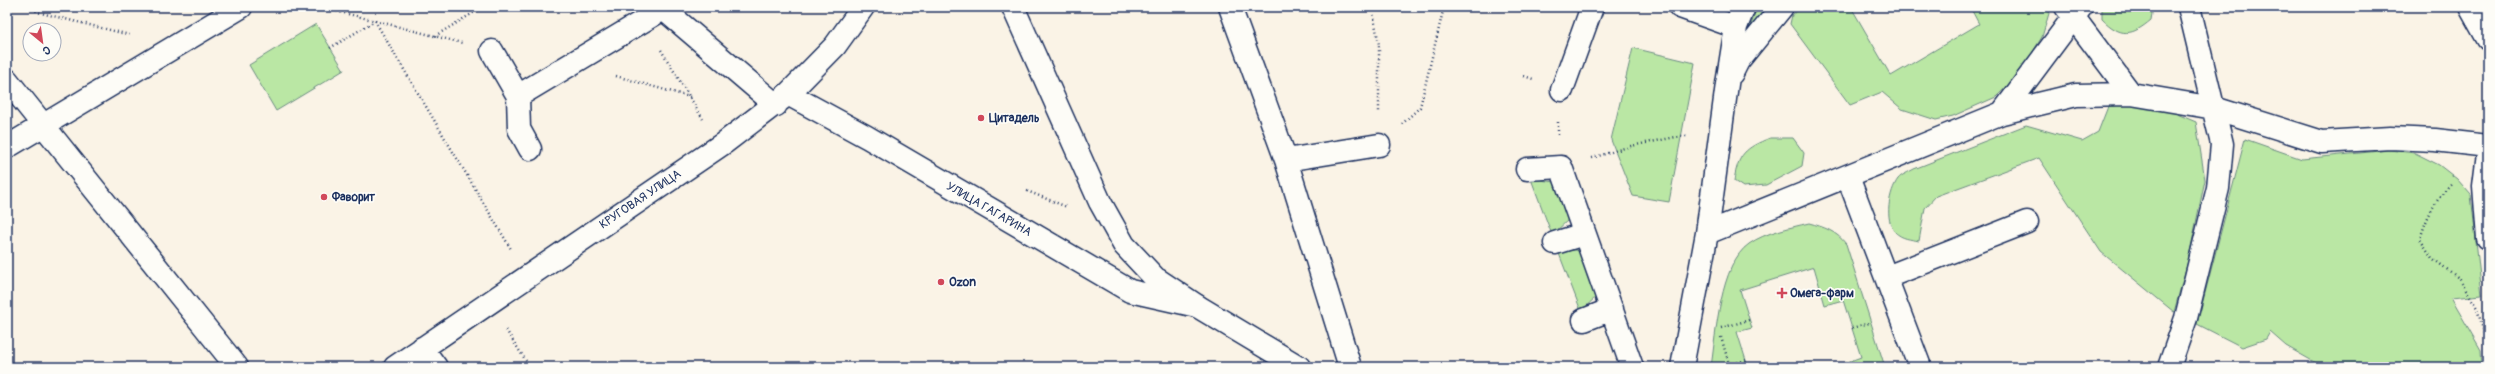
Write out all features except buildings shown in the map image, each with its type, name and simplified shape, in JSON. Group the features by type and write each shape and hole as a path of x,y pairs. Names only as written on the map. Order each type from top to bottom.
{"street":[{"path":"7,147 241,7"},
{"name":"КРУГОВАЯ УЛИЦА","path":"395,367 782,100 835,46 863,7"},
{"name":"УЛИЦА ГАГАРИНА","path":"1014,7 1100,202 1124,245 1155,278 1197,306 1299,367"},
{"path":"1230,7 1286,160 1350,367"},
{"path":"1562,90 1592,7"},
{"path":"1680,7 1736,27"},
{"path":"1682,367 1707,233 1736,27 1744,7"},
{"path":"1727,84 1738,61 1782,7"},
{"path":"2169,367 2186,318 2218,188 2222,144 2189,7"},
{"path":"2470,7 2488,39"},
{"path":"518,96 662,8"},
{"name":"УЛИЦА ГАГАРИНА","path":"662,8 782,100 867,137 1130,291 1197,306"},
{"path":"2002,113 2073,10 2131,94"},
{"path":"492,51 518,96 519,129 530,149"},
{"path":"7,80 236,367"},
{"path":"1707,233 1848,177 2002,113 2076,95 2131,94 2214,108 2322,142 2398,139 2435,140 2483,148 2488,238"},
{"path":"1286,160 1379,145"},
{"path":"1527,169 1561,167 1632,367"},
{"path":"1848,177 1920,367"},
{"path":"1887,277 2027,222"},
{"path":"1555,243 1584,234"},
{"path":"1584,320 1612,309"},
{"path":"422,348 436,367"}],"path":[{"path":"34,7 37,12 175,46"},
{"path":"321,7 492,51"},
{"path":"435,36 483,7"},
{"path":"1372,7 1379,45 1379,145"},
{"path":"1379,145 1420,107 1444,7"},
{"path":"330,48 375,20"},
{"path":"375,20 511,249"},
{"path":"642,21 703,119"},
{"path":"572,63 690,97"},
{"path":"1561,167 1558,123 1562,90"},
{"path":"1608,154 1631,146 1682,136 1719,141"},
{"path":"2483,148 2458,178 2440,196 2428,214 2420,239 2432,258 2460,279 2476,308 2488,348"},
{"path":"1731,325 1749,320"},
{"path":"1852,328 1876,321"},
{"path":"505,329 528,366"},
{"path":"1719,329 1730,366"},
{"path":"1722,367 1730,366 1746,360"}],"green space":[{"path":"1757,7 1766,7 1749,31"},
{"path":"1801,7 1851,7 1891,76 1979,24 1970,7 2048,7 2050,10 2042,37 2018,76 1996,97 1953,116 1936,120 1902,109 1882,92 1850,105 1790,24 1792,15"},
{"path":"2102,7 2153,7 2151,20 2138,29 2126,33 2115,29 2102,19"},
{"path":"316,24 344,70 276,111 249,65"},
{"path":"1633,48 1695,63 1669,202 1633,196 1611,140"},
{"path":"2140,103 2170,111 2196,122 2205,180 2188,261 2174,312 2101,252 2039,158 1936,196 1925,208 1919,241 1900,236 1892,227 1889,206 1892,191 1899,178 1914,169 2026,125 2082,141 2098,132 2109,104"},
{"path":"1770,138 1793,138 1804,153 1802,166 1766,185 1743,187 1734,181 1738,164 1744,153 1754,145"},
{"path":"2245,139 2302,159 2389,150 2415,153 2439,165 2457,179 2471,195 2482,295 2451,298 2481,350 2482,367 2323,367 2286,346 2270,332 2266,339 2242,347 2197,324"},
{"path":"1531,179 1556,182 1569,219 1552,235"},
{"path":"1809,223 1829,230 1846,244 1885,367 1846,367 1845,363 1861,357 1843,300 1825,305 1814,267 1740,290 1752,328 1737,332 1748,367 1711,367 1721,301 1732,267 1739,254 1749,244 1763,236"},
{"path":"1580,250 1597,296 1581,311 1558,251"}],"place":[{"name":"Цитадель","path":"981,118"},
{"name":"Фаворит","path":"324,197"},
{"name":"Ozon","path":"941,282"},
{"name":"Омега-фарм","path":"1782,293"}]}
